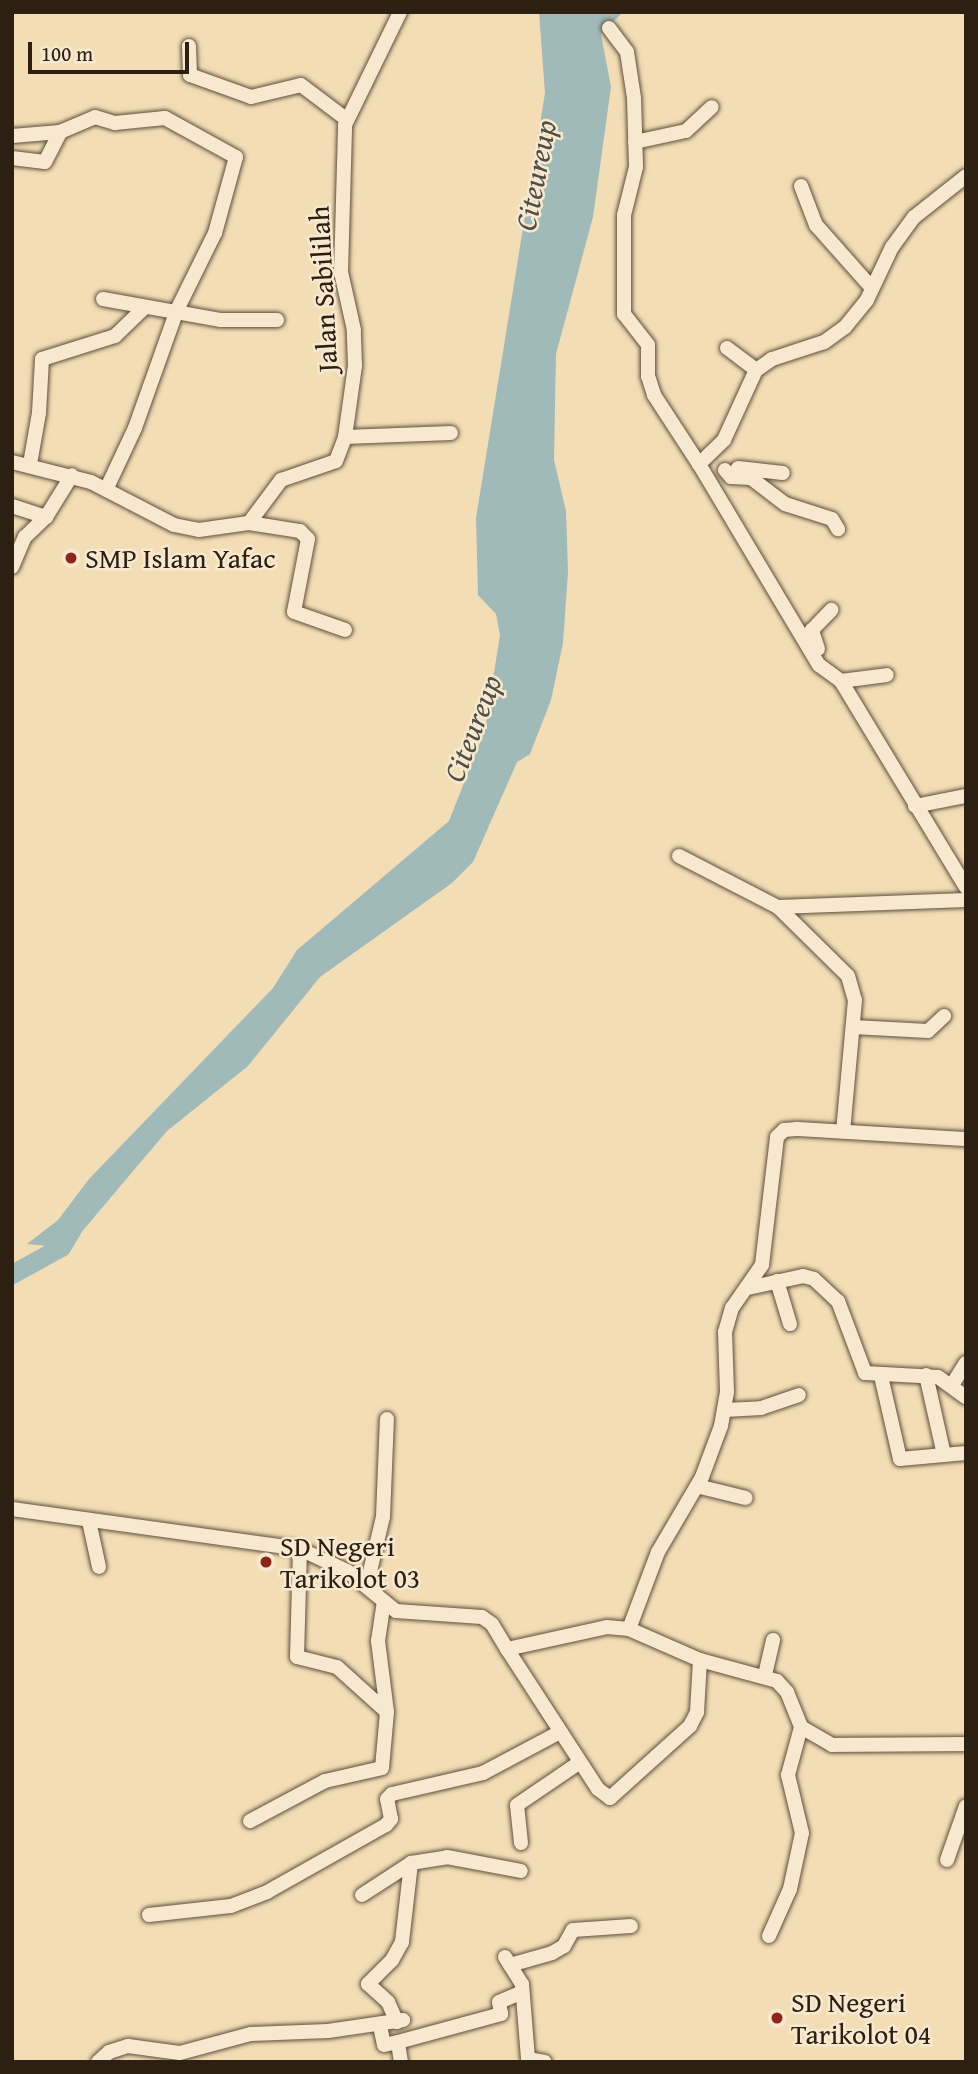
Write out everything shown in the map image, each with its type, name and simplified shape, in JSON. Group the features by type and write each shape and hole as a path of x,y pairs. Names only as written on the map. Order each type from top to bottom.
{"street":[{"name":"Jalan Sabililah","path":"249,523 281,480 332,465 345,437 355,366 354,330 341,272 346,118 400,12"},
{"path":"609,28 632,68 636,167 624,215 624,314 648,345 648,376 654,395 699,464 819,665 837,678 887,675"},
{"path":"189,46 190,75 251,97 301,85 346,118"},
{"path":"635,142 685,131 712,107"},
{"path":"12,136 60,132 95,117 115,123 171,119 235,155 215,233 177,310 135,428 106,490"},
{"path":"12,158 45,162 60,132"},
{"path":"699,464 724,440 756,370 772,359 824,342 855,316 914,217 966,176"},
{"path":"801,186 816,225 871,287"},
{"path":"103,299 144,308 177,310 221,320 277,320"},
{"path":"30,464 39,413 41,359 115,336 144,308"},
{"path":"727,348 756,370"},
{"path":"345,437 452,433"},
{"path":"12,462 72,475 174,525 199,530 249,523 300,531 308,539 294,612 345,630"},
{"path":"708,480 725,470 783,473"},
{"path":"725,470 731,477 751,478 785,504 832,519 838,529"},
{"path":"12,567 25,537 46,517 72,475"},
{"path":"12,506 46,517"},
{"path":"831,610 811,635 966,887"},
{"path":"915,806 966,796"},
{"path":"679,856 778,907 848,976 855,993 842,1131"},
{"path":"778,907 966,900"},
{"path":"853,1027 928,1031 944,1016"},
{"path":"629,1629 658,1552 697,1486 725,1410 724,1332 732,1308 762,1265 777,1137 788,1129 966,1139"},
{"path":"748,1288 777,1281 814,1279 832,1292 856,1340 862,1370 881,1376 926,1374 952,1385 966,1397"},
{"path":"777,1281 790,1324"},
{"path":"952,1385 966,1363"},
{"path":"926,1374 944,1455"},
{"path":"881,1376 897,1456 905,1460 966,1453"},
{"path":"725,1410 761,1408 799,1395"},
{"path":"367,1584 383,1517 387,1419"},
{"path":"697,1486 746,1499"},
{"path":"12,1509 300,1549 367,1584 396,1611 482,1617 492,1623 580,1762 603,1794 610,1798 690,1726 697,1712 700,1660"},
{"path":"89,1521 99,1567"},
{"path":"300,1549 297,1657 337,1667 387,1712"},
{"path":"149,1915 231,1906 267,1892 387,1825 391,1819 388,1796 380,1772 387,1712 378,1640 384,1601"},
{"path":"507,1649 607,1627 629,1629 700,1660 765,1675 787,1692 801,1727 823,1741 842,1746 966,1744"},
{"path":"765,1675 773,1640"},
{"path":"769,1936 790,1889 802,1833 788,1775 801,1727"},
{"path":"388,1796 483,1773 560,1732"},
{"path":"521,1843 517,1805 580,1762"},
{"path":"250,1821 325,1781 380,1772"},
{"path":"947,1860 966,1806"},
{"path":"362,1895 411,1863 447,1857 521,1871"},
{"path":"98,2062 109,2052 128,2046 180,2053 270,2031 380,2026 400,2021 388,2002 368,1984 392,1960 402,1942 411,1863"},
{"path":"545,2062 528,2059 522,1992 508,1961 558,1949 573,1930 631,1926"},
{"path":"380,2026 384,2045 398,2042 501,2014 499,2002 522,1992"},
{"path":"398,2042 401,2062"}],"water":[{"path":"539,12 623,12 601,34 611,87 593,217 556,354 554,460 566,511 568,572 563,643 551,700 530,754 517,762 473,862 452,883 320,977 248,1066 167,1131 68,1248 27,1244 58,1220 89,1179 273,988 297,950 449,821 485,730 500,635 496,614 478,595 476,518 545,93"}],"waterway":[{"name":"Citeureup","path":"12,1274 61,1247 73,1227"}],"place":[{"name":"SMP Islam Yafac","path":"71,558"},
{"name":"SD Negeri Tarikolot 03","path":"266,1562"},
{"name":"SD Negeri Tarikolot 04","path":"777,2018"}]}
